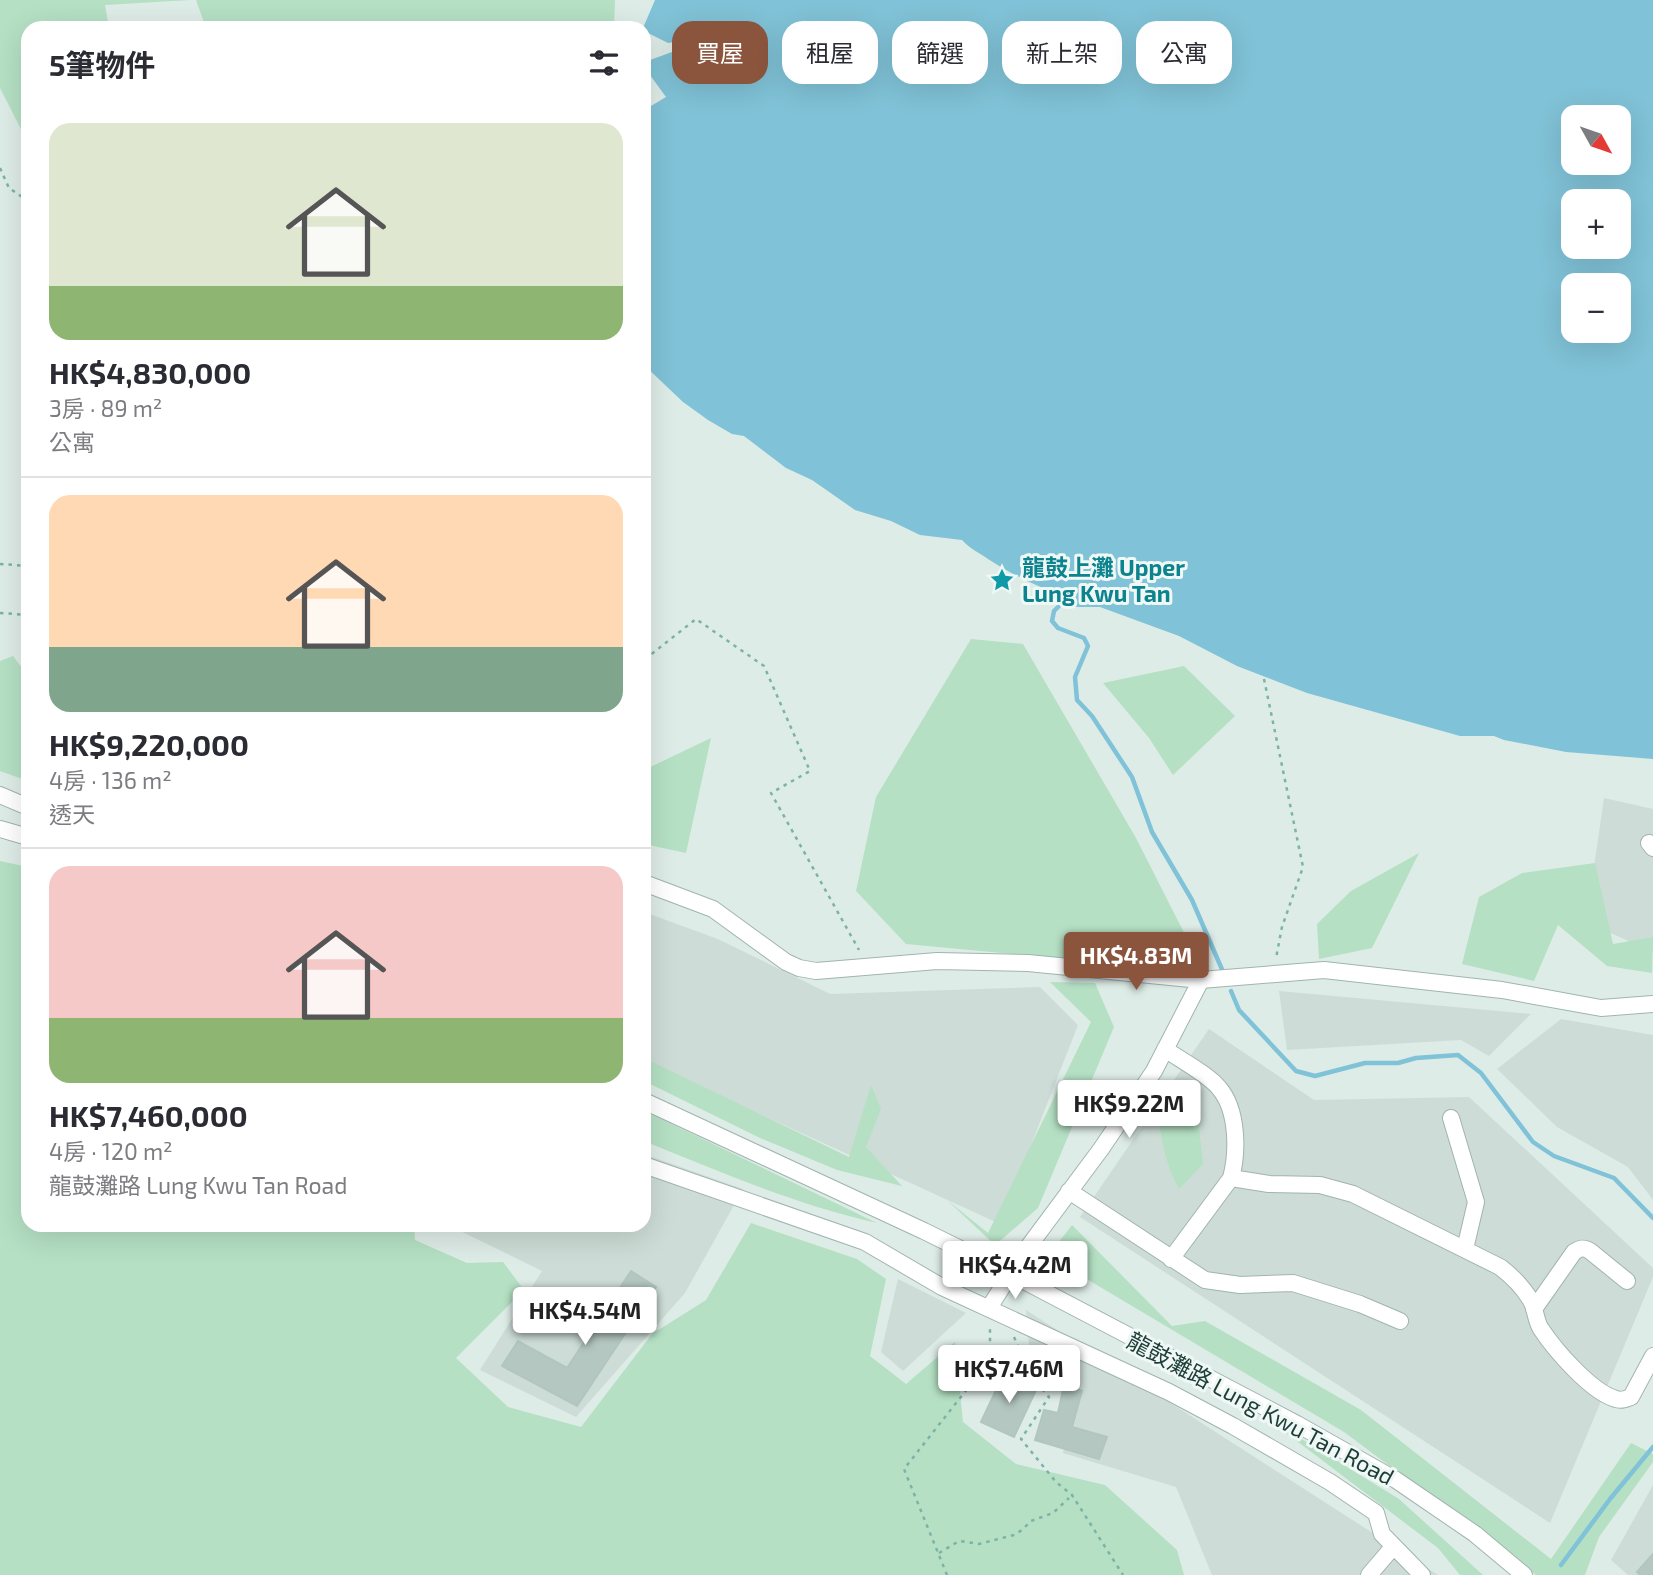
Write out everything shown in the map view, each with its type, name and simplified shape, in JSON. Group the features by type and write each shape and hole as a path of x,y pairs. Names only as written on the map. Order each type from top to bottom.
{"street":[{"path":"0,795 21,804"},
{"path":"0,829 21,836"},
{"path":"651,886 713,909 786,962 816,971 937,961 1028,963 1201,980 1324,970 1502,990 1601,1008 1653,1004"},
{"path":"989,1308 1154,1071 1201,980"},
{"path":"1165,1049 1218,1086 1229,1104 1233,1128 1234,1164 1231,1178 1171,1259"},
{"name":"龍鼓灘路 Lung Kwu Tan Road","path":"651,1104 1011,1274 1297,1424 1396,1480 1475,1534 1524,1575"},
{"path":"1451,1118 1476,1202 1465,1249"},
{"path":"651,1167 865,1242 942,1287 1169,1392 1330,1482 1376,1513 1382,1535 1422,1575"},
{"path":"1231,1178 1269,1184 1320,1185 1353,1194 1500,1267 1516,1280 1531,1300 1540,1327 1564,1358 1598,1390 1614,1399 1631,1397 1653,1356"},
{"path":"1069,1191 1205,1280 1240,1285 1293,1283 1360,1304 1400,1321"},
{"path":"1534,1309 1574,1252 1579,1249 1590,1251 1627,1280"},
{"path":"1369,1575 1393,1547"}],"path":[{"path":"0,169 9,188 21,196"},
{"path":"0,564 21,566"},
{"path":"0,613 21,614"},
{"path":"651,654 696,619 764,666 810,771 771,793 859,951"},
{"path":"1264,680 1303,867 1282,927 1273,975"},
{"path":"947,1575 904,1469 990,1360 989,1308"},
{"path":"1007,1316 1014,1338 1034,1378 1049,1397 1021,1438 1056,1482 1072,1495 1123,1575"},
{"path":"939,1553 960,1541 979,1544 1014,1535 1031,1521 1053,1513 1069,1498"}],"shaded area":[{"path":"1604,798 1653,809 1653,952 1586,922"},
{"path":"651,915 718,939 830,994 1040,987 1078,1025 1000,1224 651,1064"},
{"path":"1279,991 1531,1014 1489,1056 1461,1040 1287,1050"},
{"path":"1561,1019 1653,1035 1653,1200 1628,1167 1557,1127 1497,1069"},
{"path":"1209,1029 1314,1100 1469,1097 1653,1268 1653,1277 1550,1523 1080,1217"},
{"path":"651,1156 743,1189 685,1293 576,1417 480,1370 542,1271 462,1232 651,1232"},
{"path":"898,1279 966,1313 903,1371 881,1352"},
{"path":"1026,1310 1438,1575 1212,1575 1176,1487 1063,1453 1076,1383 1029,1345"},
{"path":"1653,1485 1653,1575 1628,1575 1611,1560"}],"green space":[{"path":"0,0 190,0 105,5 108,21 21,21 21,129 0,88"},
{"path":"196,0 615,0 614,21 204,21"},
{"path":"971,639 1023,644 1136,838 1204,972 906,944 856,891 876,797"},
{"path":"13,656 21,667 21,778 0,771 0,661"},
{"path":"1184,666 1235,716 1173,775 1149,738 1103,683"},
{"path":"711,738 686,853 651,846 651,767"},
{"path":"1419,853 1372,948 1319,959 1317,924 1351,891"},
{"path":"0,861 21,866 21,1232 414,1232 415,1240 467,1263 503,1262 524,1290 456,1358 508,1407 581,1427 652,1334 706,1300 751,1223 857,1259 886,1279 870,1356 906,1384 955,1342 963,1422 1016,1464 1105,1485 1177,1550 1184,1575 0,1575"},
{"path":"1595,863 1613,944 1653,937 1652,973 1607,966 1558,925 1534,981 1462,964 1479,897 1522,873"},
{"path":"1050,982 1095,983 1114,1027 1038,1208 995,1245 947,1200 988,1233 1091,1022"},
{"path":"651,1061 849,1157 871,1085 881,1109 866,1147 902,1186 837,1170 760,1138 651,1084"},
{"path":"1194,1081 1203,1164 1179,1189 1163,1147 1157,1102"},
{"path":"651,1114 877,1223 847,1216 730,1176 651,1144"},
{"path":"1072,1225 1172,1326 1205,1321 1361,1410 1551,1559 1631,1443 1653,1454 1653,1462 1599,1537 1585,1575 1536,1575 1344,1432 1048,1256"},
{"path":"1261,1414 1399,1499 1483,1575 1460,1575 1438,1548"}],"water":[{"path":"655,0 1653,0 1653,759 1566,752 1494,736 1460,736 1307,693 1237,666 1179,636 1100,607 1060,607 1063,596 1006,570 962,540 920,535 891,521 855,510 812,480 786,468 744,436 732,434 683,402 651,372 651,106 666,97 651,76 651,60 672,52 672,84 768,84 768,21 672,21 672,42 651,34 651,21 646,21"}],"building":[{"path":"631,1271 656,1287 577,1406 502,1366 518,1341 567,1368"},
{"path":"1004,1373 1037,1388 1014,1437 981,1422"},
{"path":"1064,1385 1082,1391 1072,1427 1107,1437 1099,1459 1035,1440 1044,1410 1058,1413"},
{"path":"1653,1554 1653,1575 1640,1575 1637,1572"}],"waterway":[{"path":"1062,603 1054,611 1052,621 1058,628 1084,638 1088,646 1075,677 1077,700 1092,716 1132,777 1152,832 1192,900 1224,974"},
{"path":"1231,991 1239,1010 1296,1071 1315,1076 1365,1063 1398,1063 1416,1058 1458,1055 1481,1073 1533,1142 1554,1156 1614,1178 1653,1218"},
{"path":"1561,1565 1653,1447"}],"place":[{"name":"龍鼓上灘 Upper Lung Kwu Tan","path":"1002,580"}]}
